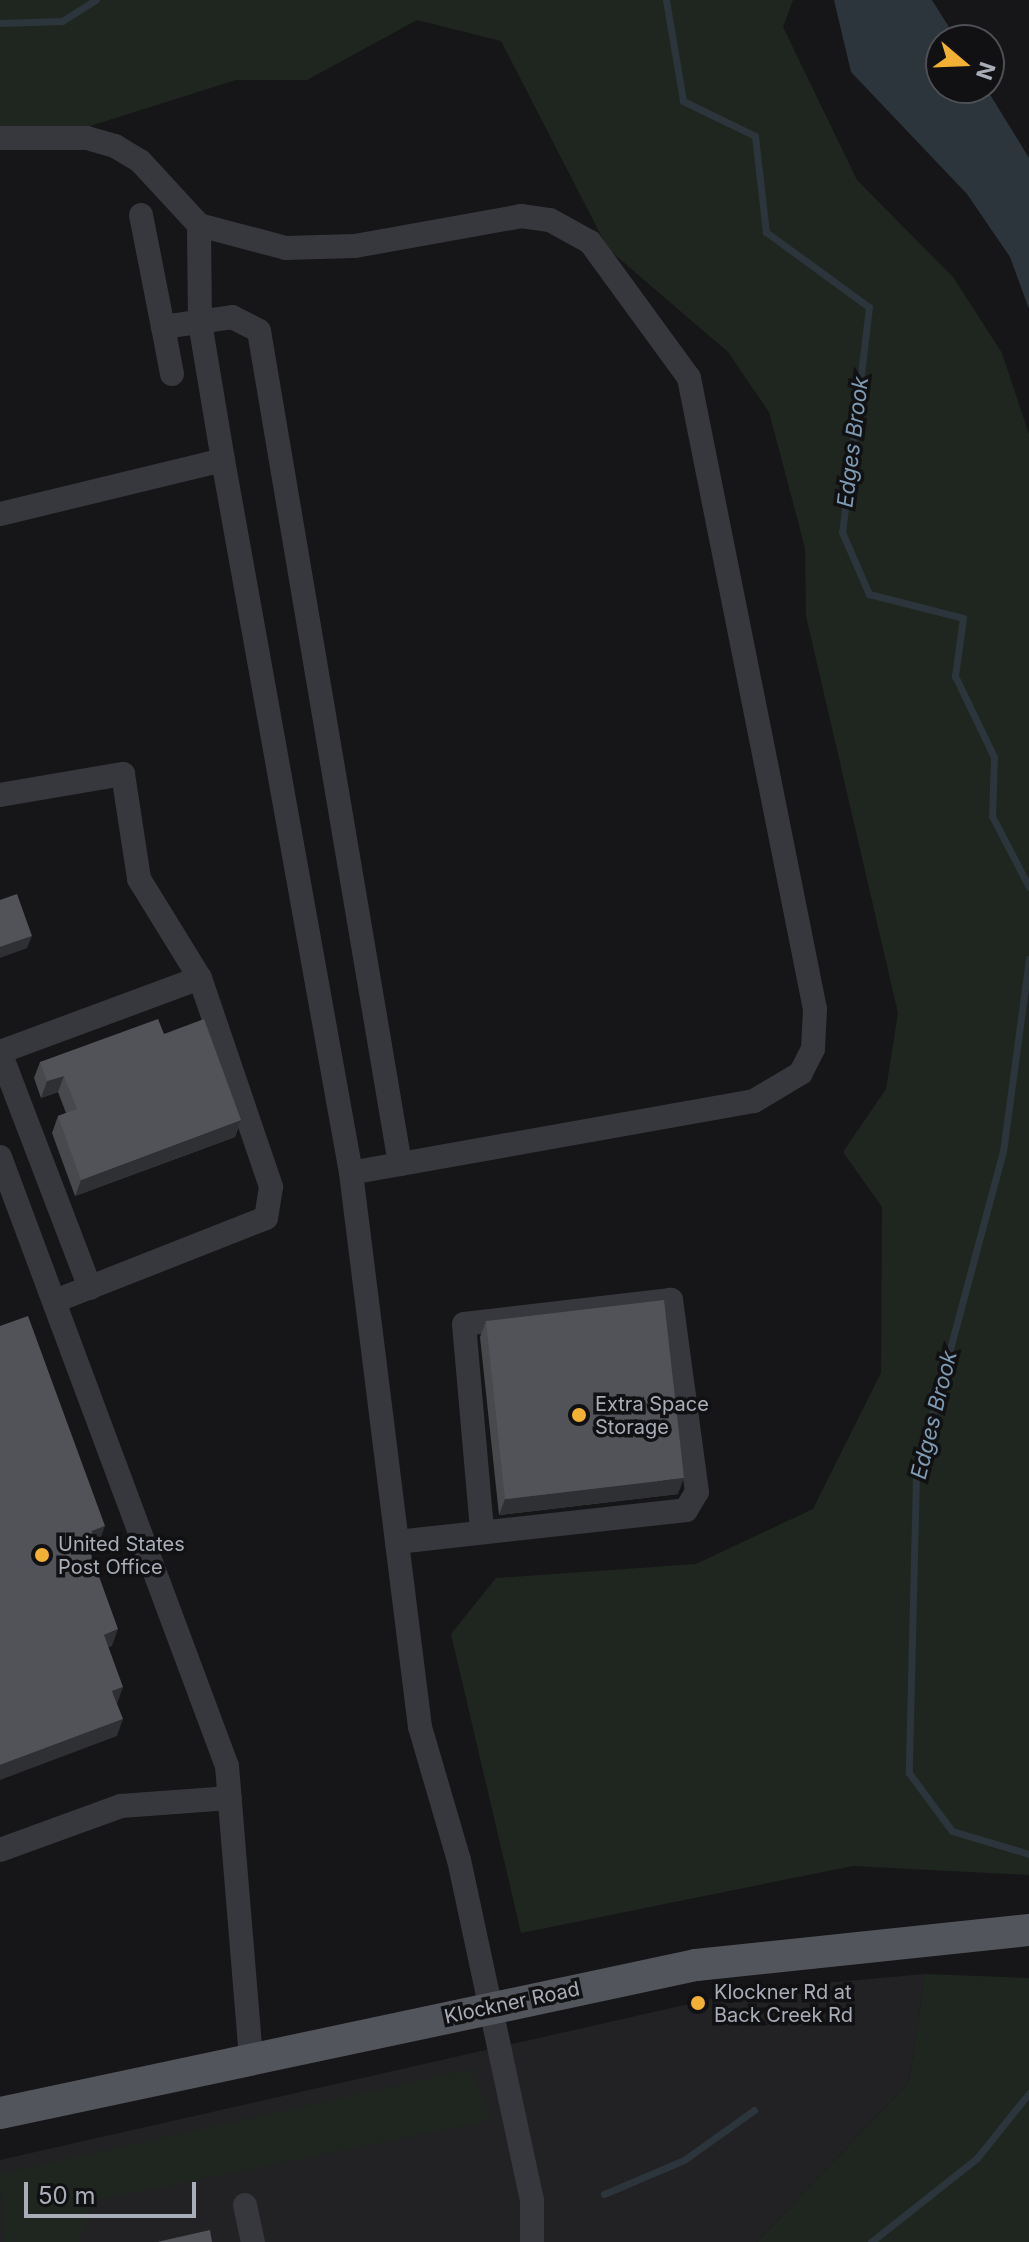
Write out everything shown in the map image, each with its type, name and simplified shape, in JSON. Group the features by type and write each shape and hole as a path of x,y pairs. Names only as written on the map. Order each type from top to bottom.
{"main road":[{"name":"Klockner Road","path":"0,2113 488,2007 769,1955 1029,1930"}],"lane":[{"path":"0,138 87,138 115,146 140,161 199,225 286,248 355,246 521,216 550,220 590,242 689,378 815,1009 813,1049 801,1073 754,1101 351,1173"},
{"path":"141,215 172,374"},
{"path":"199,225 200,322 351,1173 420,1727 459,1860 488,2007 532,2200 532,2242"},
{"path":"163,327 200,322 247,322 265,345 400,1164"},
{"path":"0,514 223,460"},
{"path":"0,795 123,774 139,879 200,978 262,1149 271,1187 266,1218 55,1301"},
{"path":"90,1288 0,1052 200,978"},
{"path":"0,1157 217,1731 230,1798 251,2058"},
{"path":"397,1542 678,1513 697,1492 671,1300 482,1320 460,1331 482,1531"},
{"path":"0,1850 121,1806 230,1798"},
{"path":"245,2205 253,2242"}],"shaded area":[{"path":"0,0 793,0 783,27 857,180 953,277 1002,353 1029,434 1029,1875 853,1866 521,1933 451,1634 496,1578 696,1564 813,1509 881,1373 882,1207 843,1152 886,1089 898,1013 806,616 805,548 769,412 728,352 608,249 501,41 417,20 307,80 236,80 49,139 0,136"},
{"path":"834,0 932,0 947,24 925,24 925,104 996,104 1029,158 1029,309 1010,257 967,194 851,72"},
{"path":"925,1974 909,2082 757,2242 0,2242 0,2160 755,1989"},
{"path":"925,1974 1029,1978 1029,2242 757,2242 909,2082"},
{"path":"471,2069 492,2120 94,2201 79,2242 3,2242 0,2174"}],"building":[{"path":"17,894 32,936 0,947 0,900"},
{"path":"158,1019 164,1034 204,1019 241,1120 81,1180 58,1116 77,1109 64,1076 47,1081 40,1062"},
{"name":"Extra Space Storage","path":"664,1300 684,1478 505,1499 486,1321"},
{"name":"United States Post Office","path":"28,1316 105,1526 92,1531 88,1546 118,1629 104,1635 123,1687 112,1691 123,1719 0,1765 0,1326"},
{"path":"210,2230 212,2242 157,2242"}],"waterway":[{"path":"0,23 62,21 96,0"},
{"name":"Edges Brook","path":"666,0 683,101 755,136 766,232 869,307 842,532 869,594 963,618 955,676 994,757 992,816 1029,887"},
{"name":"Edges Brook","path":"1029,959 1003,1151 916,1476 909,1773 952,1831 1029,1854"},
{"name":"Edges Brook","path":"871,2242 977,2158 1029,2093"},
{"path":"604,2194 684,2160 754,2110"}],"place":[{"name":"Extra Space Storage","path":"579,1415"},
{"name":"United States Post Office","path":"42,1555"},
{"name":"Klockner Rd at Back Creek Rd","path":"698,2003"}]}
